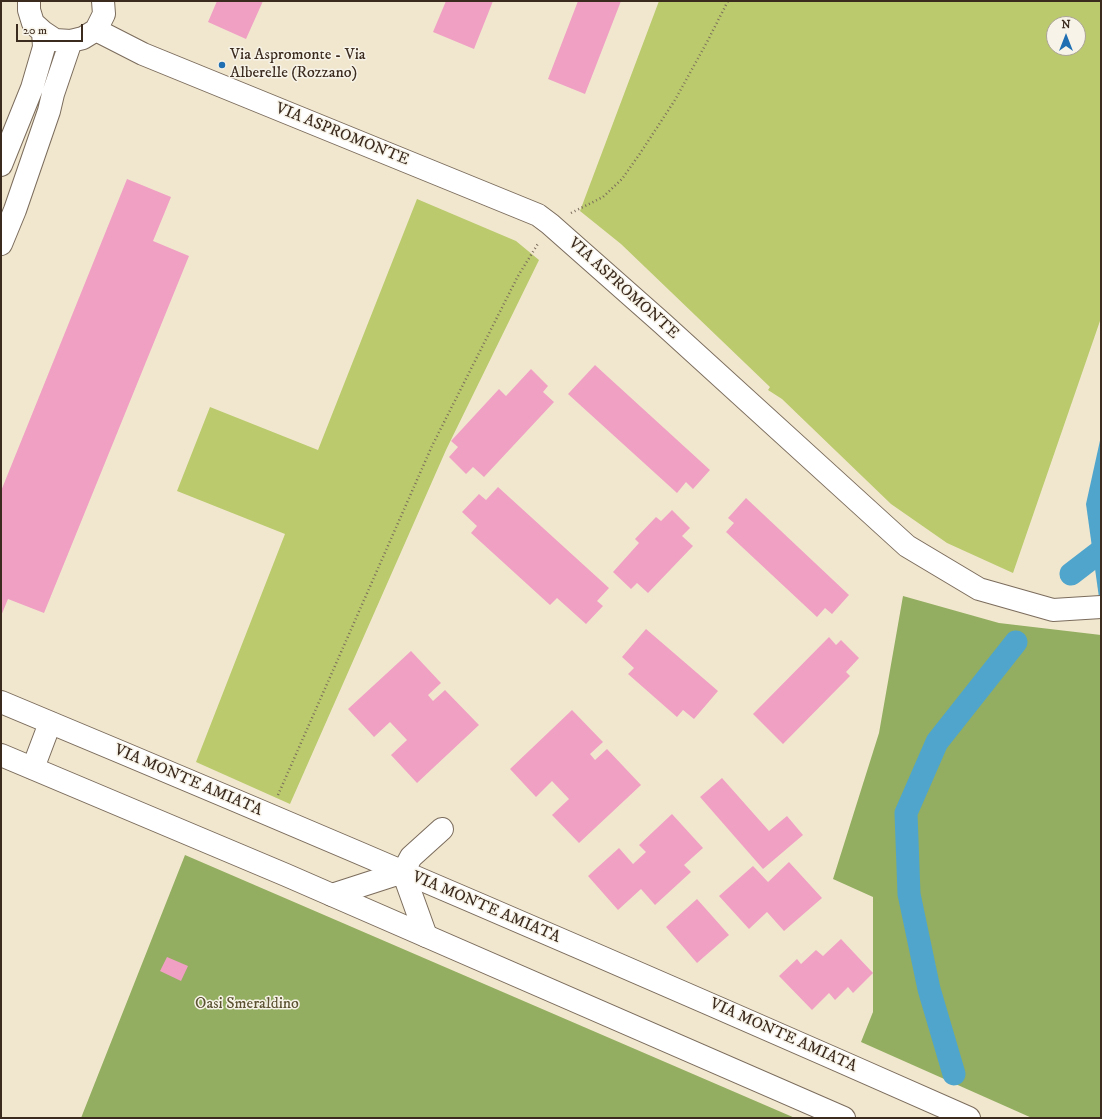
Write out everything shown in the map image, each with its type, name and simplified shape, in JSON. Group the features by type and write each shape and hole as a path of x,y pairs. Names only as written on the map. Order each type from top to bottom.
{"main road":[{"path":"29,1 29,10 33,23 54,40 71,41 83,38 96,30 104,14 102,1"},
{"name":"VIA ASPROMONTE","path":"96,30 143,54 538,215 668,328 907,546 980,589 1053,610 1101,608"},
{"path":"1,165 32,88 44,47 43,32"},
{"path":"1,244 15,210 71,41"},
{"name":"VIA MONTE AMIATA","path":"1,702 404,872 734,1014 969,1118"},
{"path":"33,768 50,723"},
{"path":"1,755 332,895 844,1118"},
{"path":"426,936 404,872 411,857 442,829"},
{"path":"332,895 404,872"}],"path":[{"path":"269,815 432,446 518,276 550,224 603,197 622,179 674,100 728,1"}],"green space":[{"path":"659,1 1101,1 1101,318 1013,573 947,543 891,504 782,399 768,390 770,387 621,244 580,211"},
{"path":"417,199 516,241 539,260 446,450 290,804 196,762 285,534 177,491 210,407 318,450"},
{"path":"903,596 999,623 1101,635 1101,1118 1032,1118 861,1042 873,1012 873,897 833,879 879,733"},
{"name":"Oasi Smeraldino","path":"185,855 795,1118 81,1118"}],"water":[{"path":"1101,436 1101,612 1086,504"}],"building":[{"path":"217,1 263,1 246,39 208,22"},
{"path":"446,1 493,1 474,49 433,32"},
{"path":"578,1 621,1 585,94 548,79"},
{"path":"127,179 171,197 153,241 189,256 44,613 8,599 1,616 1,491"},
{"path":"595,365 710,470 693,489 686,482 677,493 568,394"},
{"path":"531,369 548,386 543,392 554,402 484,477 473,467 466,474 449,457 458,447 451,441 499,389 506,396"},
{"path":"498,487 609,588 597,601 603,606 586,624 557,598 550,605 471,533 477,526 462,512 479,494 486,500"},
{"path":"746,498 849,595 832,614 825,608 817,617 726,532 734,523 728,518"},
{"path":"672,510 690,528 682,536 693,546 648,593 637,583 631,589 613,572 639,543 635,539 656,517 661,521"},
{"path":"646,629 718,691 694,719 683,710 677,717 628,674 634,668 622,657"},
{"path":"829,637 836,645 841,640 859,658 846,672 850,676 783,744 753,714"},
{"path":"411,651 441,683 428,695 433,701 445,690 479,725 417,783 391,755 407,740 390,722 374,737 348,709"},
{"path":"572,710 603,742 590,754 595,760 607,749 641,785 579,843 552,815 569,799 552,781 536,797 510,769"},
{"path":"722,778 769,831 787,816 803,835 763,869 700,797"},
{"path":"672,814 703,848 684,865 691,872 655,905 641,889 618,910 588,876 619,848 633,864 646,852 639,845"},
{"path":"789,862 822,898 784,931 767,912 749,929 719,896 753,866 768,882"},
{"path":"697,899 729,935 697,963 666,927"},
{"path":"841,939 873,973 853,993 848,987 835,1000 829,993 812,1010 779,976 797,959 801,964 816,950 823,956"},
{"path":"167,957 188,966 181,981 160,971"}],"waterway":[{"path":"1071,574 1101,551"},
{"path":"954,1074 929,989 909,894 906,813 937,742 1016,642"}],"place":[{"name":"Via Aspromonte - Via Alberelle (Rozzano)","path":"222,65"}]}
